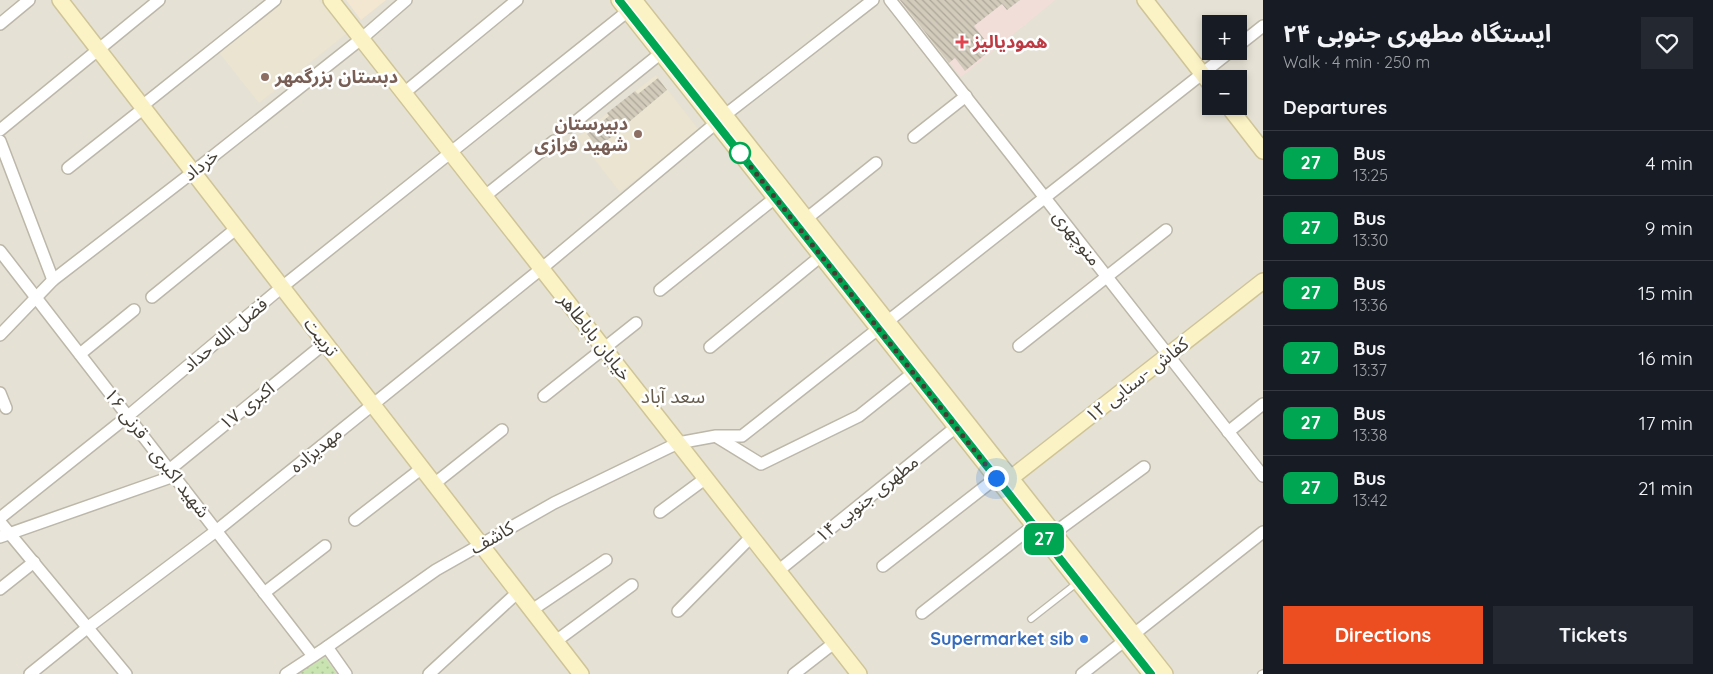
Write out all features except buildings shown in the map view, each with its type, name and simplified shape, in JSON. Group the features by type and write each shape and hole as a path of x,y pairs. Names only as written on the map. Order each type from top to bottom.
{"street":[{"path":"0,24 29,0"},
{"name":"تربیت","path":"60,0 581,674"},
{"path":"0,130 159,0"},
{"path":"68,168 275,0"},
{"name":"خیابان باباطاهر","path":"331,0 859,674"},
{"name":"خرداد","path":"0,335 53,280 362,39 406,0"},
{"path":"404,93 517,0"},
{"name":"مهدیزاده","path":"30,674 87,628 216,531 542,269 720,119 872,0"},
{"name":"منوچهری","path":"890,0 1263,476"},
{"path":"1149,2 1202,72"},
{"path":"631,3 720,119 775,198 821,256 883,325 913,373 956,427 1054,533 1129,637 1151,674"},
{"path":"631,3 661,53 806,219 883,325 1003,478 1034,526 1078,582 1166,674"},
{"name":"فضل الله حداد","path":"0,518 128,416 282,287 451,153 631,3"},
{"path":"1247,39 1263,26"},
{"path":"569,127 661,53"},
{"name":"کاشف","path":"1215,70 1223,60"},
{"name":"کاشف","path":"286,674 328,647 436,570 554,502 678,443 716,436 742,436 1045,198 1202,83"},
{"path":"914,137 966,96"},
{"path":"1235,115 1263,151"},
{"path":"0,141 53,280"},
{"path":"485,196 554,141"},
{"path":"806,219 876,163"},
{"path":"660,290 775,198"},
{"path":"152,297 237,228"},
{"path":"1019,346 1166,230"},
{"name":"شهید اکبری - قرنی ۱۶","path":"0,251 313,656"},
{"path":"710,347 821,256"},
{"name":"کفاش -سنایی ۱۲","path":"1003,478 1168,355 1263,281"},
{"path":"80,354 134,310"},
{"path":"544,396 636,323"},
{"name":"اکبری ۱۷","path":"5,535 172,473 325,343"},
{"path":"716,436 761,464 859,416 913,373"},
{"path":"0,393 6,408"},
{"path":"1228,432 1263,404"},
{"name":"مطهری جنوبی ۱۴","path":"778,571 956,427"},
{"path":"434,484 502,430"},
{"path":"1054,533 1144,466"},
{"path":"355,520 422,468"},
{"path":"660,512 706,478"},
{"path":"883,566 1003,478"},
{"path":"0,522 5,535 34,562 126,674"},
{"path":"922,613 1034,526"},
{"path":"1082,674 1263,532"},
{"path":"678,611 751,537"},
{"path":"264,593 325,546"},
{"path":"532,610 606,560"},
{"path":"0,589 34,562"},
{"path":"556,641 632,585"},
{"path":"429,674 518,592"},
{"path":"794,674 834,643"},
{"path":"328,647 346,674"}],"lane":[{"path":"1031,619 1078,582"}],"shaded area":[{"path":"0,0 1263,0 1263,674 0,674"},
{"name":"دبستان بزرگمهر","path":"280,0 319,0 346,34 259,103 217,50"},
{"path":"346,0 386,0 361,20"},
{"path":"900,0 1055,0 961,77"},
{"name":"دبیرستان شهید فرازی","path":"656,75 699,130 620,192 577,137"}],"green space":[{"path":"325,657 337,674 298,674"}],"bus line":[{"name":"27","path":"619,0 1151,674"}],"place":[{"name":"همودیالیز","path":"962,42"},
{"name":"دبستان بزرگمهر","path":"265,77"},
{"name":"دبیرستان شهید فرازی","path":"638,134"},
{"name":"Supermarket sib","path":"1084,639"}],"district":[{"name":"سعد آباد","path":"673,396"}],"route":[{"path":"740,153 996,478"}]}
